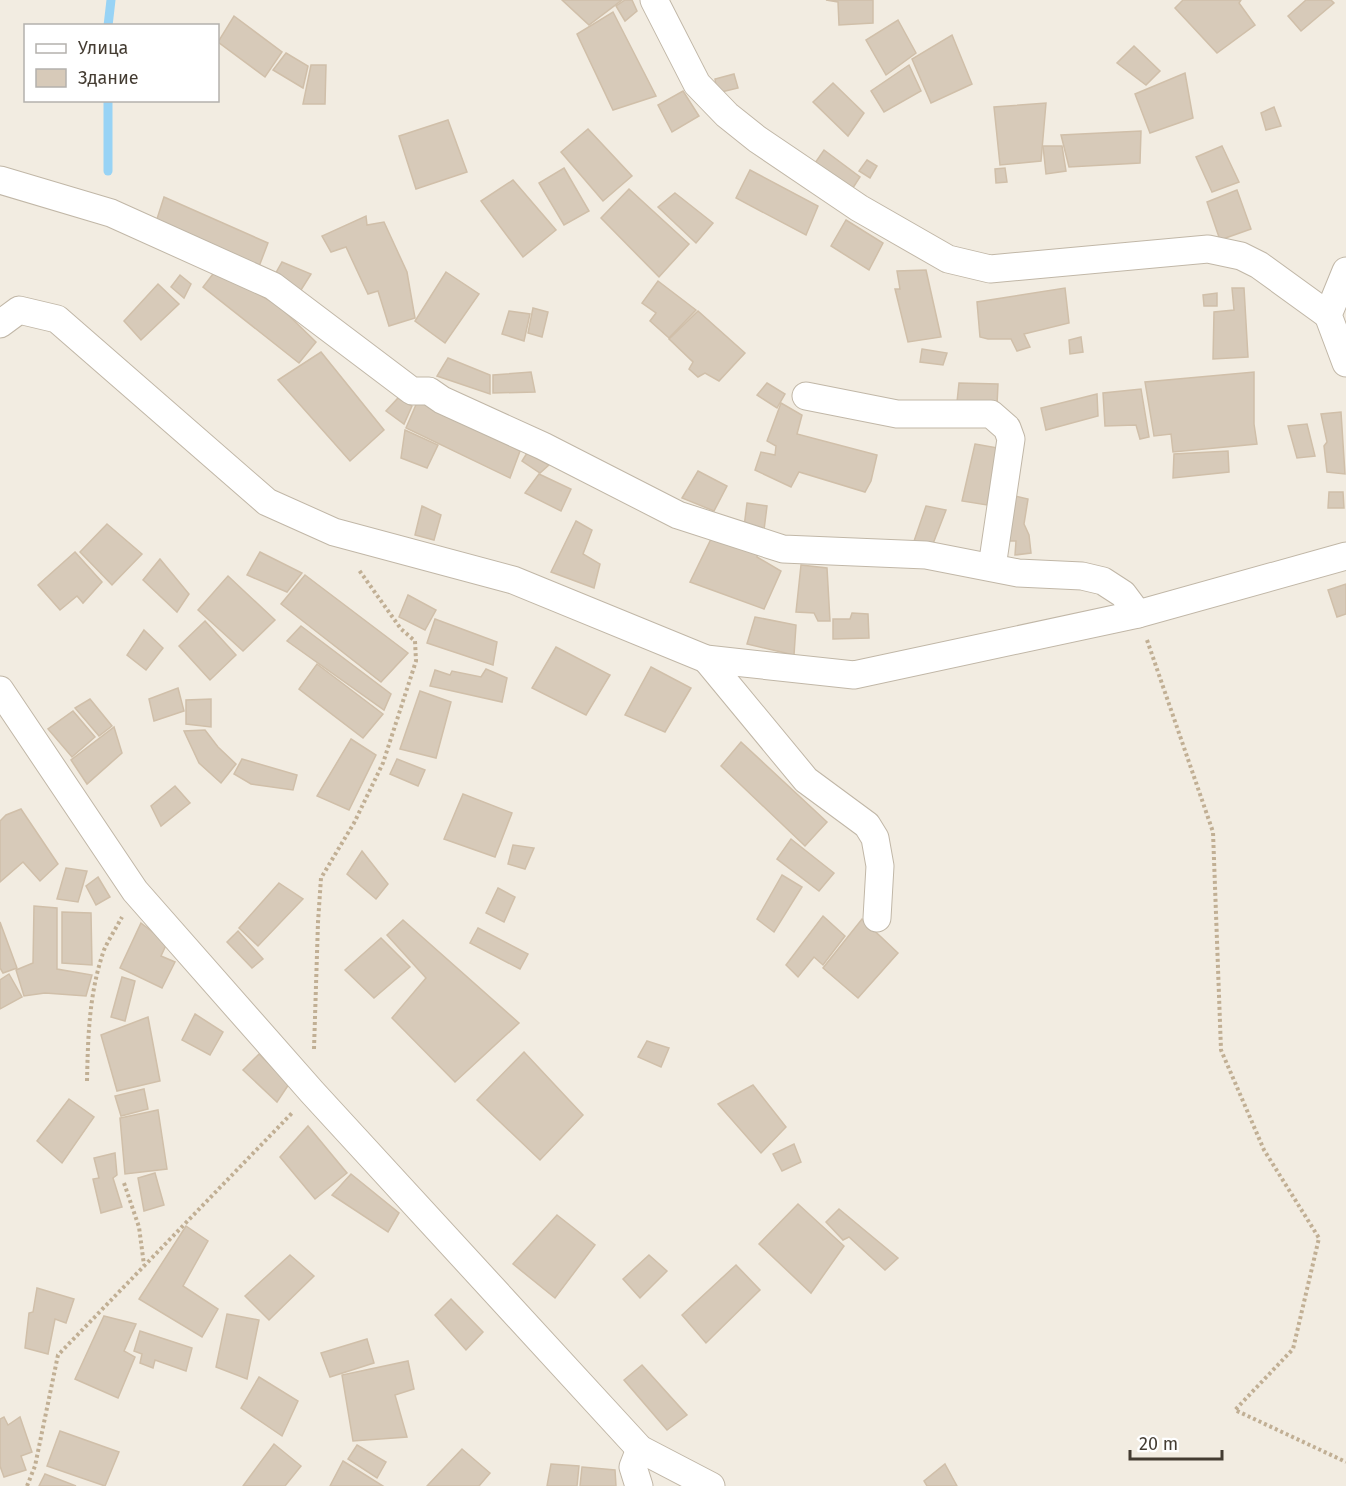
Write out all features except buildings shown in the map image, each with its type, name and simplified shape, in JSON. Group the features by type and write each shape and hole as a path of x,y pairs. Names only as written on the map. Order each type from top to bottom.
{"street":[{"path":"654,0 697,84 727,115 757,139 859,208 948,259 990,269 1208,249 1241,256 1259,265 1328,315 1346,363"},
{"path":"0,180 111,213 273,286 412,392 429,391 442,400 543,446 678,515 783,549 926,555 1018,573 1082,576 1103,581 1123,594 1138,614"},
{"path":"1328,315 1346,271"},
{"path":"0,324 19,310 57,319 267,502 334,532 513,580 706,659 854,675 1138,614 1346,556"},
{"path":"806,396 897,414 991,414 1007,428 1011,439 992,567"},
{"path":"706,659 806,780 867,825 875,838 880,866 877,918"},
{"path":"0,690 135,891 312,1092 640,1449 711,1486"},
{"path":"639,1486 633,1467 640,1449"}],"path":[{"path":"27,1486 35,1466 58,1355 312,1092 321,878 354,824 383,763 416,661 415,641 401,629 334,532"},
{"path":"1138,614 1213,832 1221,1050 1264,1150 1319,1238 1293,1349 1235,1410 1346,1462"},
{"path":"87,1081 92,994 105,949 135,891"},
{"path":"124,1183 139,1227 144,1266"}],"waterway":[{"path":"108,24 111,0"},
{"path":"108,102 108,171"}]}
